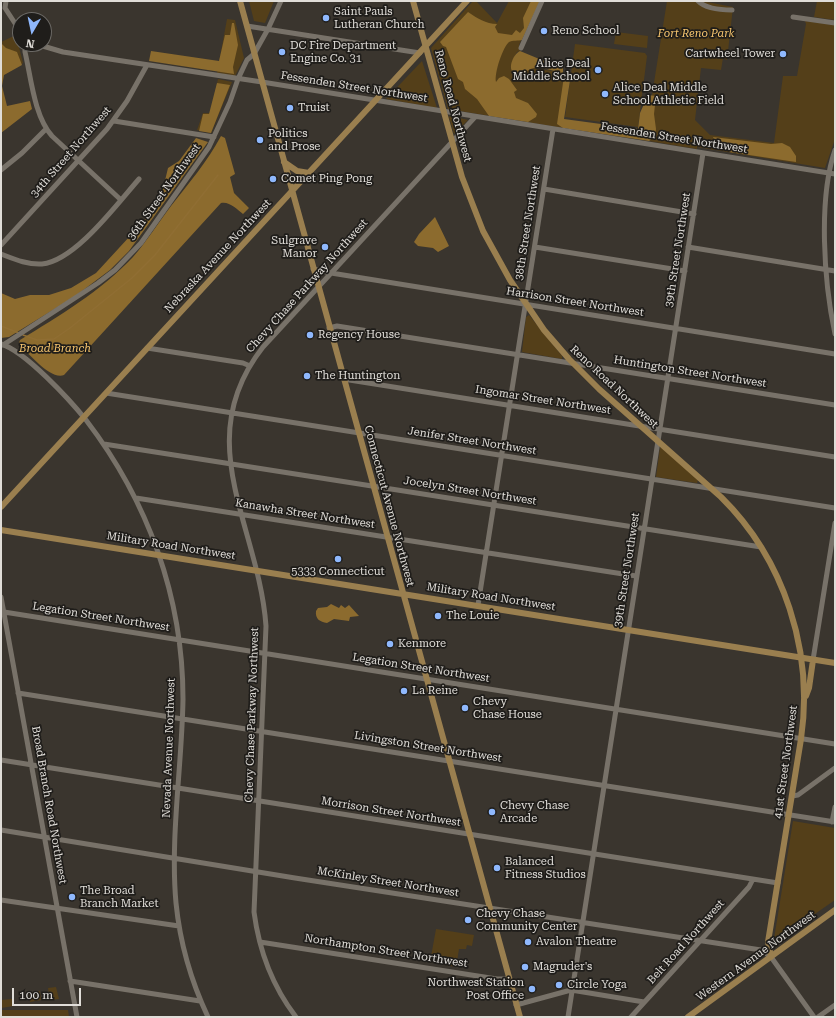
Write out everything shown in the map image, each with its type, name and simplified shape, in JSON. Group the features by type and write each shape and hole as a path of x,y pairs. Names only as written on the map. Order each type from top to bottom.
{"main road":[{"name":"Connecticut Avenue Northwest","path":"240,1 520,1017"},
{"name":"Reno Road Northwest","path":"413,1 462,177 481,225 499,261 526,304 552,340 574,364 711,488 736,513 761,547 785,595 795,627 803,668 805,697"},
{"name":"Nebraska Avenue Northwest","path":"1,507 467,1"},
{"path":"284,162 297,171 308,173"},
{"name":"Military Road Northwest","path":"1,530 835,663"},
{"path":"803,668 813,660"},
{"name":"41st Street Northwest","path":"771,957 768,943 802,739 805,697 810,688 813,660"},
{"name":"Western Avenue Northwest","path":"688,1017 835,910"}],"street":[{"path":"6,1 3,8 12,21"},
{"name":"36th Street Northwest","path":"2,345 15,339 95,286 115,270 133,252 205,154 230,102 238,79 247,60 254,54 281,1"},
{"path":"521,48 542,1"},
{"path":"698,1 702,6 732,10"},
{"path":"793,17 835,23"},
{"path":"247,26 420,53"},
{"name":"Fessenden Street Northwest","path":"52,49 63,52 262,82 835,174"},
{"path":"25,52 38,110 46,129 78,161 121,200"},
{"name":"34th Street Northwest","path":"1,246 114,121 136,87 147,65"},
{"name":"Chevy Chase Parkway Northwest","path":"296,1017 273,978 260,942 254,912 266,654 265,613 257,570 230,463 228,440 231,413 239,388 250,366 266,343 475,117"},
{"path":"114,121 214,137"},
{"path":"1,170 22,153 46,129"},
{"name":"38th Street Northwest","path":"478,605 554,129"},
{"path":"835,150 828,173 825,196 826,270 835,334"},
{"name":"39th Street Northwest","path":"568,1017 581,922 703,153"},
{"path":"1,254 24,262 37,264 62,258 79,245 139,180"},
{"path":"544,189 694,214"},
{"path":"535,247 685,271"},
{"path":"688,247 835,271"},
{"name":"Harrison Street Northwest","path":"313,269 330,274 835,354"},
{"name":"Huntington Street Northwest","path":"329,328 337,326 835,405"},
{"name":"Nevada Avenue Northwest","path":"2,345 12,348 56,388 84,418 104,444 136,498 159,555 172,597 179,640 182,676 182,718 175,857 175,895 179,926 187,964 200,1001 208,1017"},
{"path":"147,348 243,362 250,366"},
{"name":"Ingomar Street Northwest","path":"343,379 835,457"},
{"name":"Jenifer Street Northwest","path":"106,393 835,508"},
{"name":"Jocelyn Street Northwest","path":"104,444 761,547"},
{"name":"Kanawha Street Northwest","path":"136,498 636,576"},
{"name":"41st Street Northwest","path":"813,660 835,523"},
{"name":"Broad Branch Road Northwest","path":"1,597 77,1017"},
{"name":"Legation Street Northwest","path":"4,612 835,744"},
{"name":"Livingston Street Northwest","path":"18,693 834,822"},
{"name":"Morrison Street Northwest","path":"1,760 778,883"},
{"path":"792,796 798,795 835,768"},
{"path":"834,822 835,807"},
{"name":"McKinley Street Northwest","path":"1,830 489,908 702,940 761,950 771,957"},
{"name":"Belt Road Northwest","path":"631,1017 749,887 753,879"},
{"path":"1,900 179,926"},
{"name":"Northampton Street Northwest","path":"260,942 491,978 509,979"},
{"path":"771,957 814,1017"},
{"path":"70,981 200,1001"},
{"path":"516,1006 571,990 644,1002"},
{"path":"818,1017 835,1005"}],"green space":[{"path":"249,1 274,1 265,23 254,21"},
{"path":"473,1 476,1 497,23 509,1 539,1 519,45 520,51 517,52 513,60 533,68 560,72 563,75 563,128 448,109 431,48"},
{"path":"531,1 540,1 522,40 509,42 504,49 498,67 496,82 499,78 504,76 509,79 517,90 514,92 516,98 528,103 537,114 536,117 528,122 489,116 477,99 465,89 463,82 458,79 446,47 440,42 468,12 485,22 497,24 495,27 498,33 512,35 516,30 520,33 524,28 523,18"},
{"name":"Fort Reno Park","path":"667,1 702,1 733,7 727,60 723,58 721,70 701,68 695,120 710,135 774,143 783,76 797,76 806,24 805,21 835,25 835,139 825,168 697,147 697,149 649,141 650,140 645,139"},
{"path":"817,1 835,1 835,20 814,17"},
{"path":"227,19 235,20 244,58 235,76 217,73"},
{"path":"232,23 234,23 238,45 233,67 234,74 149,61 151,51 219,61 225,35 230,35"},
{"path":"616,32 648,36 647,48 614,44"},
{"path":"12,37 12,52 20,52 23,63 1,77 1,42"},
{"path":"1,43 6,48 12,50 12,52 17,52 22,65 4,75 2,86 7,106 30,101 32,109 1,133"},
{"name":"Alice Deal Middle School Athletic Field","path":"575,44 645,53 647,56 638,127 565,117"},
{"path":"520,51 549,63 563,64 563,73 571,74 564,119 638,129 640,113 648,95 656,96 654,114 656,129 655,136 649,141 563,128 557,124 564,76 554,71 537,68 516,74 511,70 511,66 515,55"},
{"path":"422,61 437,108 386,99"},
{"path":"218,79 232,82 211,133 197,130 203,113 210,113"},
{"path":"217,83 230,85 211,133 199,131 203,114 209,114"},
{"path":"449,117 468,120 454,134"},
{"name":"Broad Branch","path":"221,136 225,138 235,174 230,177 234,193 249,208 243,214 230,204 221,203 64,375 58,376 53,374 40,365 20,346 20,340 93,292 133,257 204,164"},
{"path":"713,137 771,144 782,143 790,147 796,156 796,162 729,152 727,147 715,141"},
{"name":"Broad Branch","path":"196,138 208,142 129,251 110,270 74,297 9,337 1,338 1,293 15,299 30,295 49,295 71,288 96,273 153,211 162,193 168,168 179,161"},
{"path":"435,217 449,246 438,252 433,248 418,246 414,242 419,234"},
{"path":"529,315 562,356 562,359 522,352 526,317"},
{"path":"660,448 662,448 698,480 697,483 656,477"},
{"path":"331,604 339,608 341,605 345,608 349,605 359,616 350,617 349,621 334,619 327,623 320,621 316,616 316,611 318,608 327,607"},
{"path":"793,821 835,828 835,900 776,941 774,939"},
{"path":"436,929 474,935 472,946 467,945 466,949 459,949 456,967 430,962"},
{"path":"56,987 59,999 50,1000 48,988"},
{"path":"40,991 41,1000 30,1002 29,993"},
{"path":"12,999 14,1006 1,1008 1,1000"},
{"path":"1,1010 68,1010 69,1017 1,1017"}],"waterway":[{"name":"Broad Branch","path":"23,335 37,340 54,339 132,278 155,255 218,175"},
{"name":"Broad Branch","path":"1,326 19,333"}],"place":[{"name":"Saint Pauls Lutheran Church","path":"326,18"},
{"name":"Reno School","path":"544,31"},
{"name":"DC Fire Department Engine Co. 31","path":"282,52"},
{"name":"Cartwheel Tower","path":"783,54"},
{"name":"Alice Deal Middle School","path":"598,70"},
{"name":"Alice Deal Middle School Athletic Field","path":"605,94"},
{"name":"Truist","path":"290,108"},
{"name":"Politics and Prose","path":"260,140"},
{"name":"Comet Ping Pong","path":"273,179"},
{"name":"Sulgrave Manor","path":"325,247"},
{"name":"Regency House","path":"310,335"},
{"name":"The Huntington","path":"307,376"},
{"name":"5333 Connecticut","path":"338,559"},
{"name":"The Louie","path":"438,616"},
{"name":"Kenmore","path":"390,644"},
{"name":"La Reine","path":"404,691"},
{"name":"Chevy Chase House","path":"465,708"},
{"name":"Chevy Chase Arcade","path":"492,812"},
{"name":"Balanced Fitness Studios","path":"497,868"},
{"name":"The Broad Branch Market","path":"72,897"},
{"name":"Chevy Chase Community Center","path":"468,920"},
{"name":"Avalon Theatre","path":"528,942"},
{"name":"Magruder's","path":"525,967"},
{"name":"Circle Yoga","path":"559,985"},
{"name":"Northwest Station Post Office","path":"532,989"}]}
